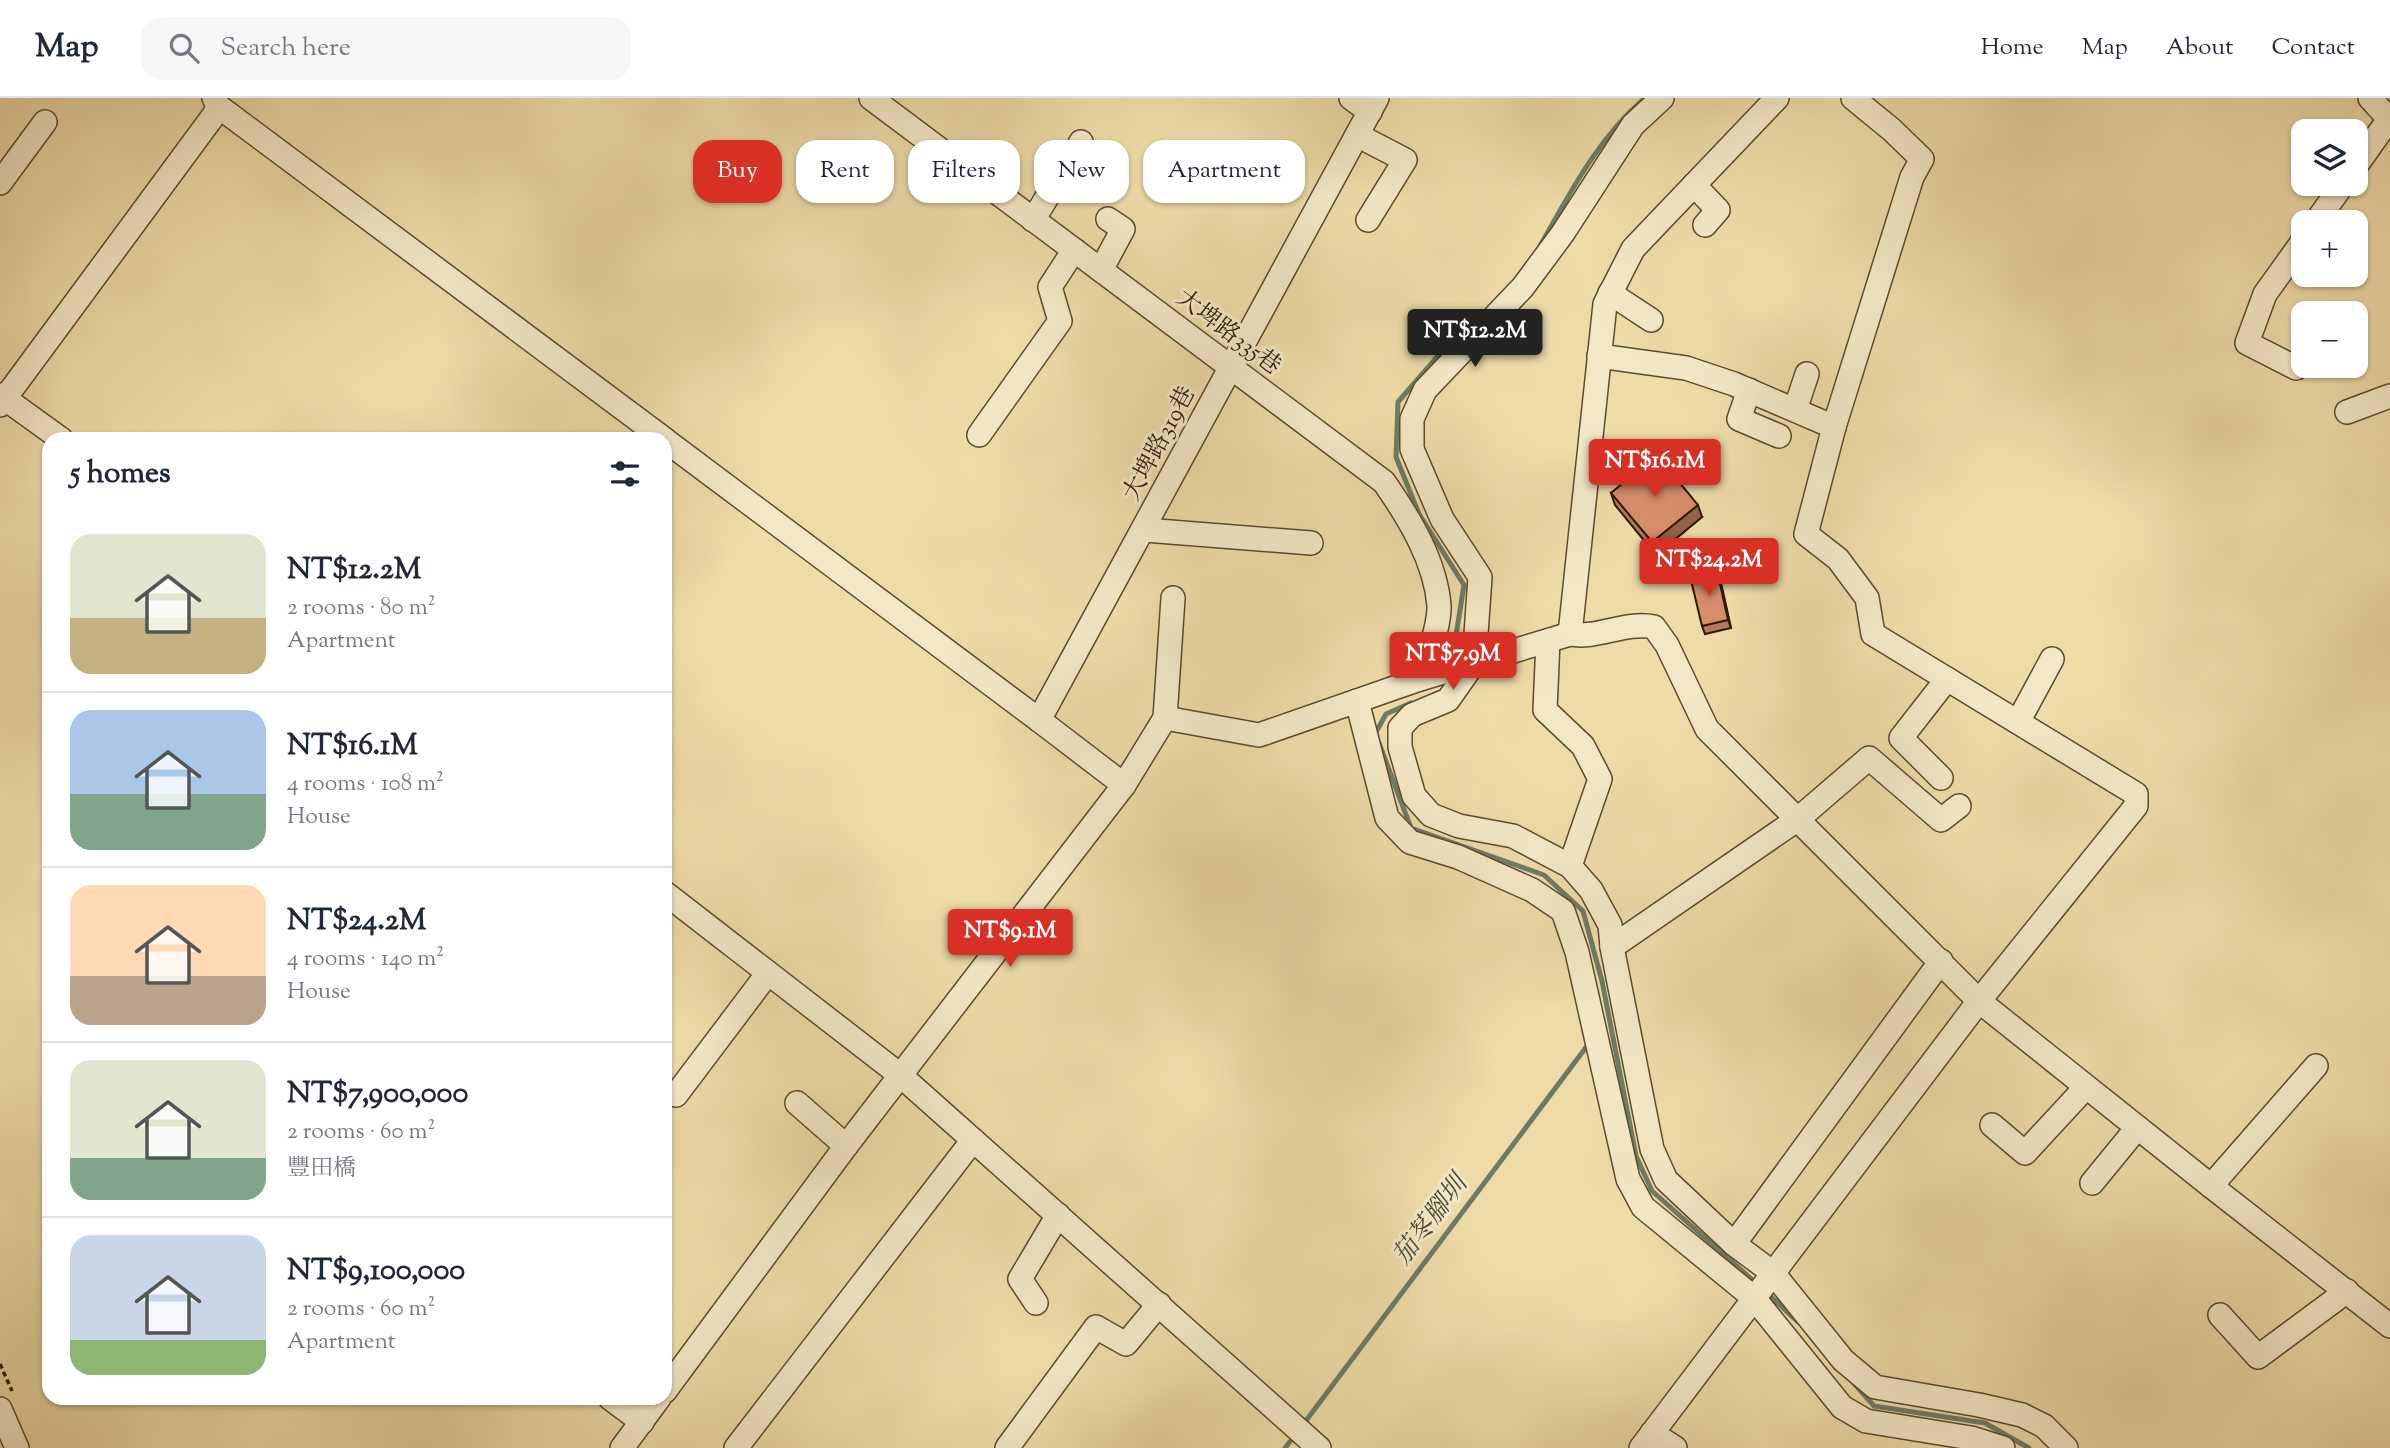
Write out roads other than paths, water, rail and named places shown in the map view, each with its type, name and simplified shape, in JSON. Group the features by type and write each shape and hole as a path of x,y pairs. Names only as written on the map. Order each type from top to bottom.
{"street":[{"name":"大埤路335巷","path":"871,98 1384,482 1406,514 1430,564 1439,607 1429,658 1420,679"},
{"path":"1351,98 1374,105"},
{"path":"1662,98 1633,125 1563,233 1524,287 1425,390 1412,419 1412,449 1442,519 1480,577 1474,663 1448,700 1412,716 1400,728 1400,747 1414,796 1431,815 1459,826 1513,836 1570,866 1591,890 1610,925 1652,1149 1666,1180 1734,1244 1773,1273 1843,1360 1875,1387 2022,1415 2043,1426 2066,1448"},
{"path":"1570,866 1600,779 1583,746 1545,710 1559,638 1605,303 1633,249 1777,98"},
{"path":"1675,1448 1646,1441 1979,1001 2136,806 2136,794 1873,634 1867,598 1838,559 1806,534 1835,427 1912,177 1922,159 1853,98"},
{"path":"2368,149 2390,119 2370,98"},
{"path":"50,432 2,400 214,116 216,102 653,432"},
{"name":"大埤路319巷","path":"1040,720 1374,105"},
{"path":"0,183 45,122"},
{"path":"1357,135 1405,160 1368,219"},
{"path":"1694,185 1718,210 1705,225"},
{"path":"1033,220 1043,203"},
{"path":"1101,270 1123,229 1108,219"},
{"path":"979,435 1060,321 1050,287 1074,250"},
{"path":"2291,257 2265,295 2246,342 2291,365"},
{"path":"1611,293 1651,320"},
{"path":"1599,356 1686,368 1749,390 1835,427"},
{"path":"1795,410 1807,374"},
{"path":"1749,390 1739,419 1779,436"},
{"path":"2347,412 2390,396"},
{"path":"672,446 1124,785"},
{"path":"1145,530 1311,543"},
{"path":"672,1382 846,1146 1124,785 1165,718 1173,598"},
{"path":"1165,718 1259,735 1420,679 1559,638 1640,625 1654,627 1667,645 1707,729 1979,1001 2390,1326"},
{"path":"2018,722 2053,659"},
{"path":"1941,778 1901,738 1947,679"},
{"path":"1357,701 1387,818 1410,842 1458,857 1519,884 1563,911 1577,952 1628,1179 1643,1207 1754,1298 1842,1407 1866,1421 1971,1438 2003,1448"},
{"path":"1612,947 1798,819 1869,758 1941,820 1959,806"},
{"path":"672,900 900,1075 1319,1448"},
{"path":"1734,1244 1941,961"},
{"path":"676,1095 768,973"},
{"path":"2211,1186 2316,1066"},
{"path":"1992,1125 2025,1153 2086,1087"},
{"path":"797,1103 846,1146"},
{"path":"2092,1183 2137,1128"},
{"path":"736,1448 973,1140"},
{"path":"1036,1303 1020,1279 1058,1215"},
{"path":"2220,1315 2258,1357 2347,1290"},
{"path":"1007,1448 1096,1327 1126,1344 1159,1304"},
{"path":"614,1405 635,1438 655,1405"},
{"path":"0,1409 17,1448"}],"waterway":[{"path":"1540,246 1599,148 1645,98"},
{"path":"1448,665 1454,648 1464,585 1419,514 1396,457 1398,402 1451,341 1484,312"},
{"path":"1375,734 1386,714 1411,703"},
{"path":"1379,743 1411,828 1544,875 1583,911 1602,981 1636,1156 1652,1191 1757,1284"},
{"name":"茄苳腳圳","path":"1302,1426 1590,1042"},
{"path":"1767,1293 1798,1322"},
{"path":"1852,1381 1874,1406 1985,1423 2029,1448"},
{"name":"茄苳腳圳","path":"1285,1448 1296,1434"}]}
